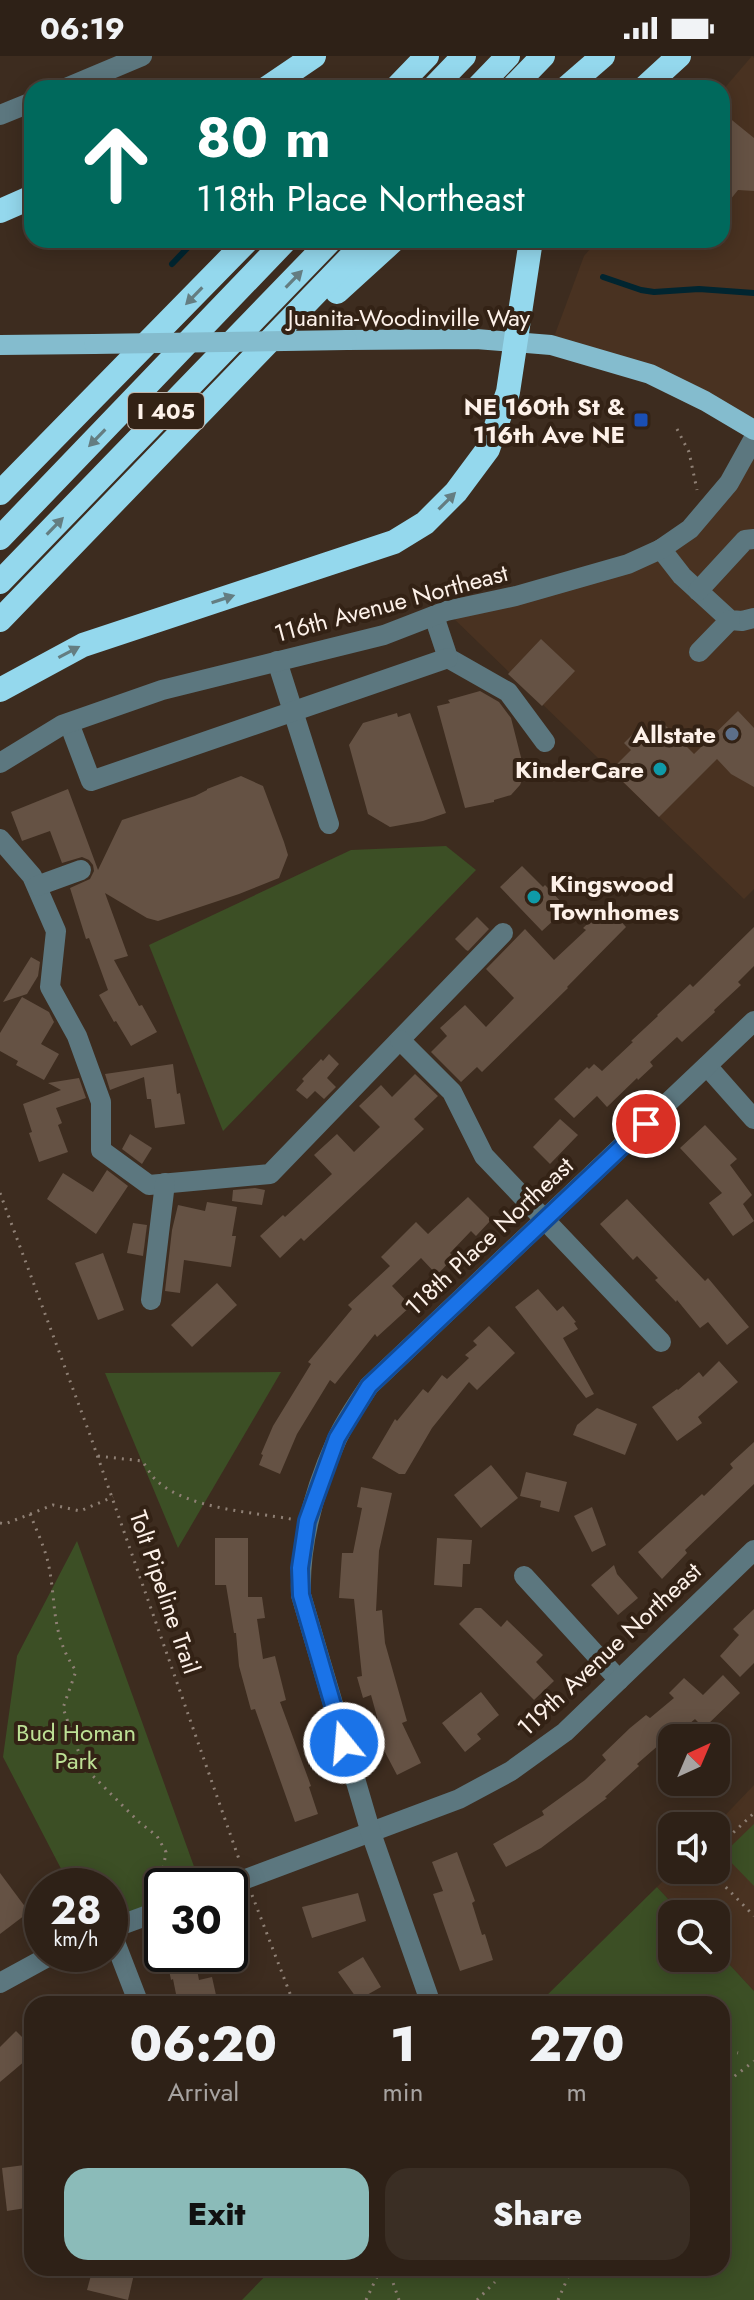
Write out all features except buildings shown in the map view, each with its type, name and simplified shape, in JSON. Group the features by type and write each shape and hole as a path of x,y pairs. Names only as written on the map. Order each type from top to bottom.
{"highway":[{"path":"279,80 314,56"},
{"path":"404,80 427,56"},
{"path":"441,80 464,56"},
{"path":"485,80 508,56"},
{"path":"520,80 543,56"},
{"path":"575,80 603,56"},
{"path":"653,80 679,56"},
{"path":"0,211 24,200"},
{"name":"I 405","path":"0,493 240,248"},
{"name":"I 405","path":"0,538 278,248"},
{"name":"I 405","path":"0,582 323,248"},
{"name":"I 405","path":"0,620 359,248"},
{"path":"176,440 385,248"},
{"path":"0,690 83,645 394,542 425,523 456,492 488,449 508,392 530,248"}],"main road":[{"name":"Juanita-Woodinville Way","path":"0,345 347,340 515,341 551,345 650,374 754,430"}],"street":[{"path":"85,80 142,56"},
{"path":"0,115 24,105"},
{"name":"116th Avenue Northeast","path":"0,763 69,723 162,690 384,635 446,611 516,596 614,568 661,549 695,523 729,483 754,438"},
{"path":"698,591 745,540 754,539"},
{"path":"661,549 682,576 730,620 754,618"},
{"path":"434,616 448,658 508,692 545,742"},
{"path":"699,652 730,620"},
{"path":"69,723 91,781 448,658"},
{"path":"277,661 329,824"},
{"path":"0,839 32,876 56,931 50,987 77,1036 101,1102 101,1150 149,1185 270,1174 503,933"},
{"path":"37,886 81,870"},
{"name":"118th Place Northeast","path":"428,1996 371,1833 301,1595 300,1568 307,1521 337,1438 369,1386 754,1021"},
{"path":"400,1040 452,1092 484,1156 661,1342"},
{"path":"707,1066 754,1119"},
{"path":"151,1300 165,1183"},
{"name":"119th Avenue Northeast","path":"248,1878 459,1799 511,1771 565,1732 754,1550"},
{"path":"524,1576 619,1680"},
{"path":"0,1983 24,1970"},
{"path":"127,1972 136,1996"}],"path":[{"path":"677,429 693,466 697,495 695,523"},
{"name":"Tolt Pipeline Trail","path":"0,1193 113,1497 232,1868"},
{"path":"98,1456 142,1461 157,1481 182,1497 205,1504 307,1521"},
{"path":"0,1523 5,1524 53,1505 80,1511 113,1497"},
{"path":"30,1514 48,1561 55,1623 69,1661 76,1671 63,1708 84,1767 157,1836 166,1852 163,1868"},
{"path":"730,1836 754,1813"},
{"path":"723,1884 754,1916"},
{"name":"Tolt Pipeline Trail","path":"248,1906 290,1996"},
{"path":"730,2050 738,2053"},
{"path":"730,2080 754,2061"},
{"path":"366,2300 377,2276"},
{"path":"391,2276 399,2300"},
{"path":"558,2300 568,2276"},
{"path":"477,2300 495,2282"}],"shaded area":[{"path":"752,56 754,430 705,401 551,345 584,256 591,248 730,248 730,82"},
{"path":"754,438 754,889 744,899 449,614 661,549"},
{"path":"754,1785 754,1991 730,1965 730,1900 669,1900 657,1887 660,1884 730,1884 728,1812"}],"green space":[{"path":"446,846 476,870 223,1131 149,945 351,850"},
{"path":"281,1372 178,1548 105,1373"},
{"name":"Bud Homan Park","path":"77,1541 195,1868 144,1868 144,1917 128,1922 128,1868 61,1868 3,1757 17,1656"},
{"path":"754,1824 754,1886 730,1861 730,1847"},
{"path":"657,1887 669,1900 658,1900 658,1972 730,1972 730,1965 754,1991 754,2300 242,2300 265,2276 730,2276 730,1996 546,1996"}],"waterway":[{"path":"172,264 187,248"},
{"path":"603,277 654,292 699,289 754,293"}],"place":[{"name":"NE 160th St & 116th Ave NE","path":"641,420"},
{"name":"Allstate","path":"732,734"},
{"name":"KinderCare","path":"660,769"},
{"name":"Kingswood Townhomes","path":"534,897"}],"route":[{"path":"344,1743 301,1595 300,1568 307,1521 337,1438 369,1386 646,1124"}]}
